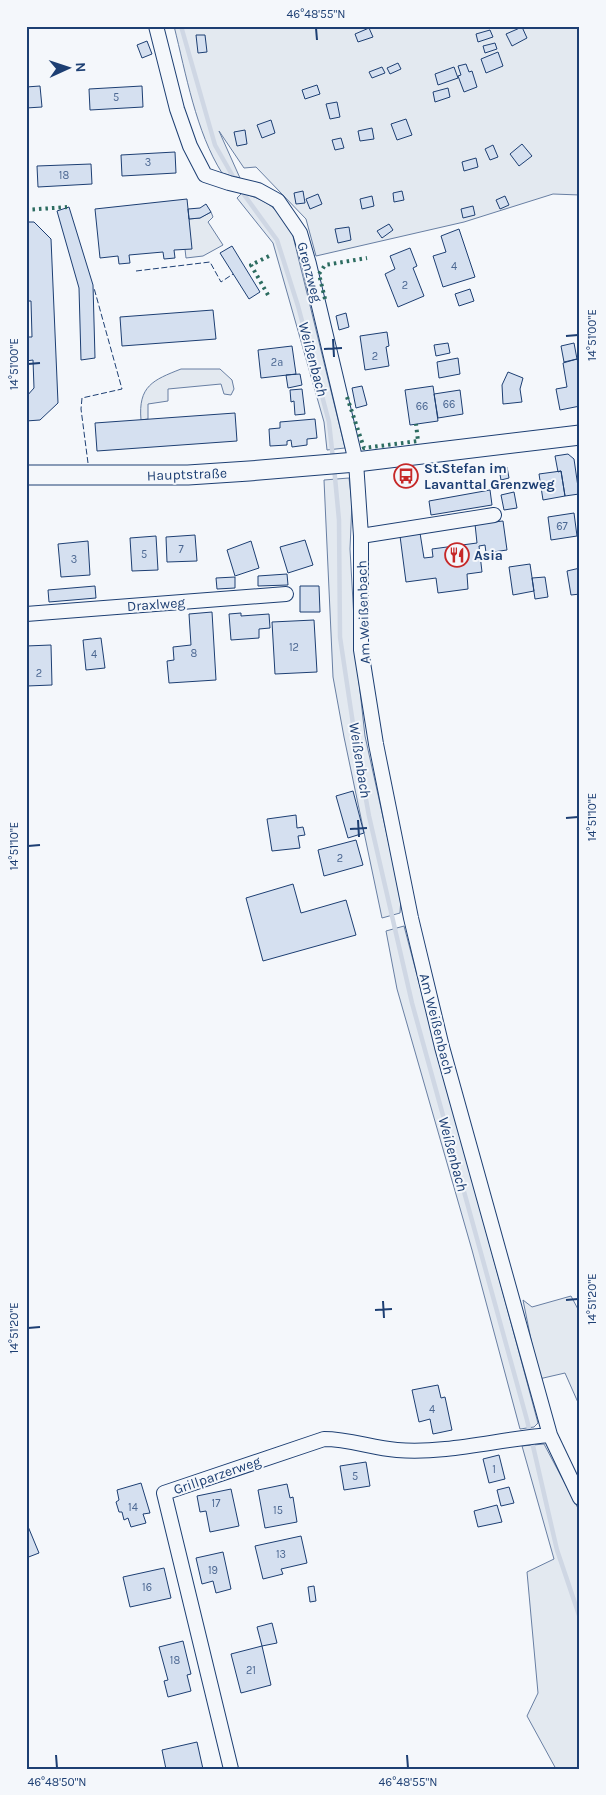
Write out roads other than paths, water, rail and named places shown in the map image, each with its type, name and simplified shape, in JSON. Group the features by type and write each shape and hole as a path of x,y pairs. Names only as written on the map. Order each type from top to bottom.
{"main road":[{"name":"Hauptstraße","path":"26,475 188,475 249,472 580,435"}],"street":[{"name":"Grenzweg","path":"156,26 177,109 190,146 205,175 258,190 278,201 300,233 309,264 351,462"},
{"name":"Am Weißenbach","path":"351,462 360,536 361,650 376,744 411,918 442,1047 547,1435 580,1498"},
{"path":"360,536 494,514"},
{"name":"Draxlweg","path":"26,614 286,594"},
{"name":"Grillparzerweg","path":"231,1769 164,1493 324,1439 339,1439 396,1450 431,1450 547,1435"}],"waterway":[{"name":"Weißenbach","path":"181,26 215,145 235,180"},
{"name":"Weißenbach","path":"240,189 277,240 298,306 329,422 333,459"},
{"name":"Weißenbach","path":"334,467 339,520 340,637 369,816 412,1003 527,1420 557,1550 580,1618"}],"place":[{"name":"St.Stefan im Lavanttal Grenzweg","path":"406,476"},
{"name":"Asia","path":"457,555"}]}
